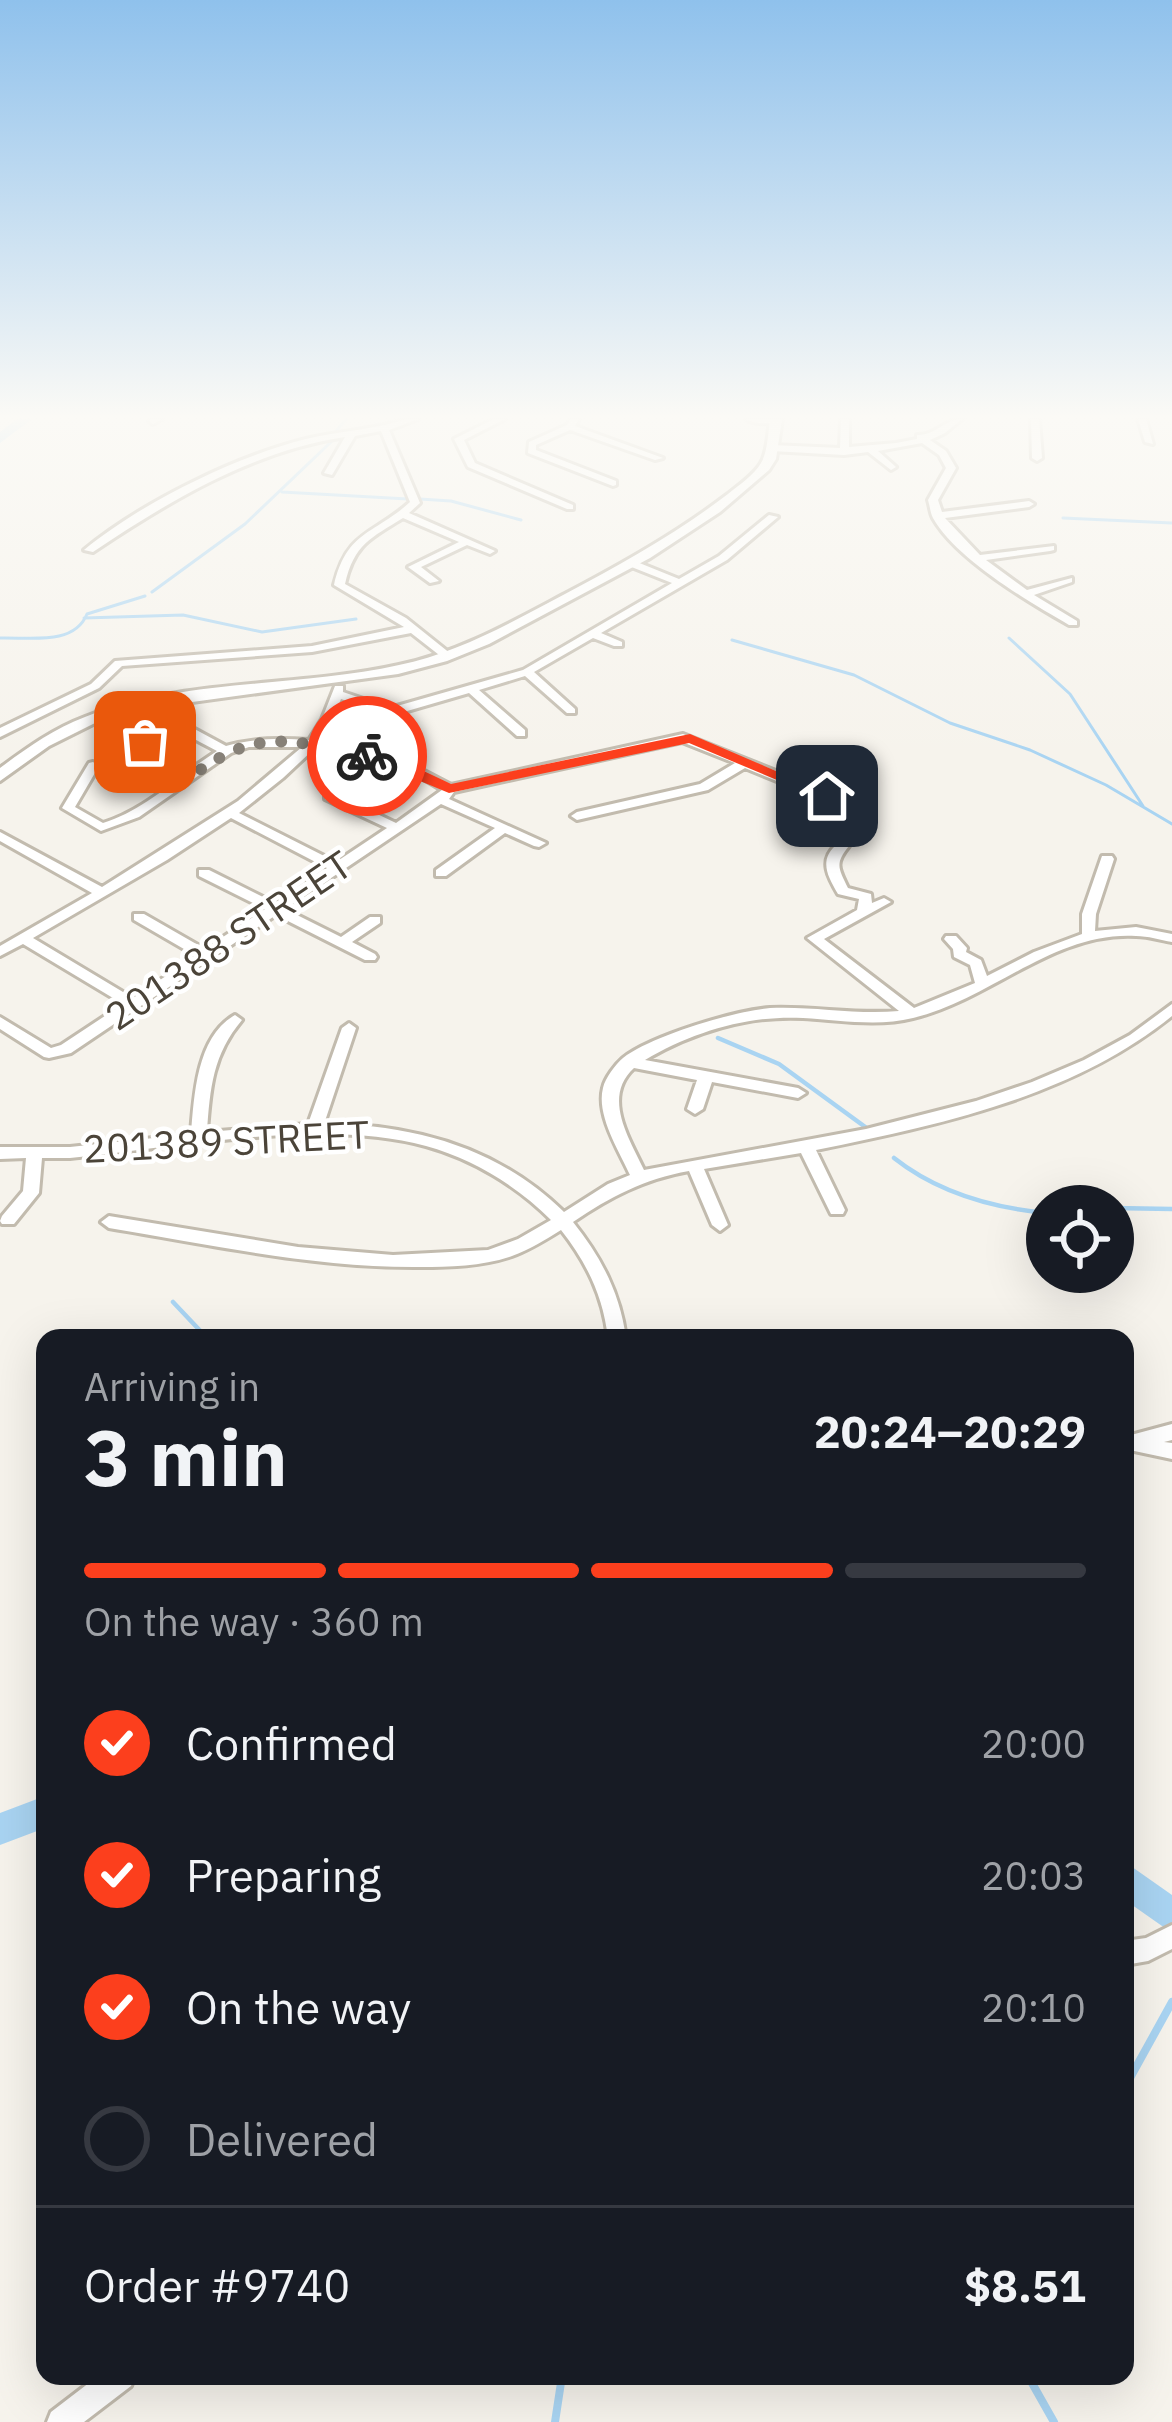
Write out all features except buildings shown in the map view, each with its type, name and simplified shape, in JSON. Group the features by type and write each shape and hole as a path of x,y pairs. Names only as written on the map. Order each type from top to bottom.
{"street":[{"path":"89,550 114,532"},
{"path":"367,532 339,582 345,592 412,628 447,656"},
{"path":"443,532 490,551"},
{"path":"0,776 52,738 127,706 200,692 339,688 447,656 502,634 688,532"},
{"path":"339,688 390,712 527,672 735,550 756,532"},
{"path":"954,532 1024,595 1073,623"},
{"path":"434,581 413,567 466,542"},
{"path":"980,558 1050,548"},
{"path":"633,564 680,583"},
{"path":"1024,595 1068,580"},
{"path":"0,733 95,686 118,663 312,649 412,628"},
{"path":"590,633 618,644"},
{"path":"527,672 572,711"},
{"path":"0,952 228,812 311,745 331,714 339,688"},
{"path":"472,689 521,733"},
{"path":"185,729 226,751"},
{"path":"444,794 683,738 830,798 807,818 826,824 842,846 833,855 832,869 843,891 866,898 864,912"},
{"path":"145,742 197,772"},
{"path":"93,766 68,808 101,827 226,751 254,742 311,745 386,760 504,829 539,843"},
{"path":"577,816 704,788 746,762"},
{"name":"201388 STREET","path":"0,1022 53,1054 444,794"},
{"path":"328,796 397,828"},
{"path":"228,812 337,868"},
{"path":"441,873 504,829"},
{"path":"0,836 99,891"},
{"path":"1088,933 1089,914 1107,859"},
{"path":"204,873 370,957"},
{"path":"884,902 814,935 815,940 912,1015"},
{"path":"140,917 205,956"},
{"path":"341,943 375,920"},
{"path":"639,1177 610,1097 613,1078 628,1062 757,1013 912,1015 1088,933 1132,930 1172,938"},
{"path":"22,938 133,1004"},
{"path":"951,939 960,948 959,954 976,964 982,983"},
{"path":"109,1222 394,1261 508,1251 639,1177 885,1131 1069,1075 1111,1053 1172,1009"},
{"path":"199,1137 203,1090 223,1030 235,1020"},
{"path":"315,1128 349,1028"},
{"path":"628,1062 798,1094"},
{"path":"694,1109 705,1079"},
{"name":"201389 STREET","path":"0,1153 315,1128 383,1132 450,1148 521,1184 560,1218 608,1288 615,1329"},
{"path":"806,1147 837,1210"},
{"path":"8,1220 31,1193 35,1153"},
{"path":"695,1167 720,1225"},
{"path":"1134,1440 1172,1432"},
{"path":"1134,1442 1172,1451"},
{"path":"1134,1951 1172,1937"},
{"path":"61,2422 109,2385"}],"waterway":[{"path":"152,592 234,532"},
{"path":"85,618 145,596"},
{"path":"85,618 183,615 262,632 356,619"},
{"path":"0,638 62,635 85,618"},
{"path":"1009,638 1070,694 1143,806"},
{"path":"732,640 854,675 950,723 1030,750 1106,785 1172,824"},
{"path":"718,1038 779,1064 868,1129"},
{"path":"894,1158 966,1196 1026,1210"},
{"path":"1134,1208 1172,1209"},
{"path":"173,1302 198,1329"},
{"path":"0,1829 36,1815"},
{"path":"1134,1886 1172,1916"},
{"path":"1134,2071 1172,2002"},
{"path":"555,2422 561,2385"},
{"path":"1033,2385 1054,2422"}],"way so far":[{"path":"145,742 197,772 227,751 254,742 311,745 367,756"}],"route":[{"path":"367,756 394,762 449,789 690,738 827,796"}]}
